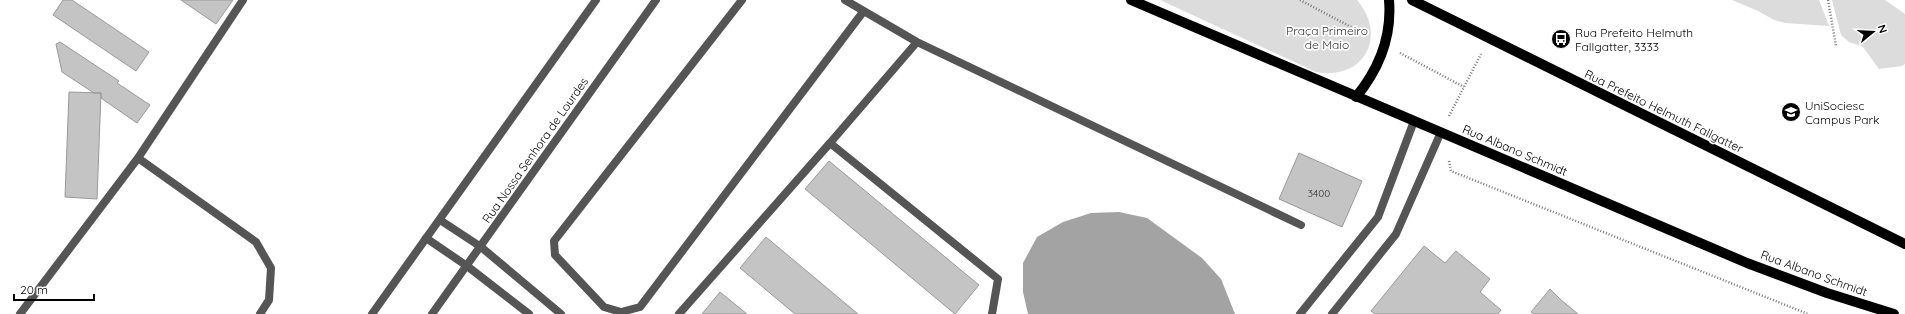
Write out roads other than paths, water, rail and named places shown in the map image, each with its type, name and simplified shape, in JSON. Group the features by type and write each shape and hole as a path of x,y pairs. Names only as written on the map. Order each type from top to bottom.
{"main road":[{"name":"Rua Albano Schmidt","path":"1130,0 1747,263 1827,293 1894,314"},
{"path":"1356,97 1370,78 1383,51 1388,26 1389,0"},
{"name":"Rua Prefeito Helmuth Fallgatter","path":"1412,0 1905,244"}],"street":[{"path":"20,314 138,158 243,0"},
{"path":"372,314 596,0"},
{"name":"Rua Nossa Senhora de Lourdes","path":"432,314 656,0"},
{"path":"742,0 554,241 555,255 604,307 621,312 640,307 863,12"},
{"path":"845,0 863,12 917,42 1301,225"},
{"path":"679,314 917,42"},
{"path":"1300,314 1378,217 1414,121"},
{"path":"1332,314 1396,234 1441,132"},
{"path":"830,143 998,279 992,314"},
{"path":"138,158 256,242 271,268 269,300 260,314"},
{"path":"440,220 481,247 561,314"},
{"path":"426,238 467,266 529,314"}],"place":[{"name":"Rua Prefeito Helmuth Fallgatter, 3333","path":"1561,39"},
{"name":"UniSociesc Campus Park","path":"1791,112"}],"park label":[{"name":"Praça Primeiro de Maio","path":"1327,37"}]}
